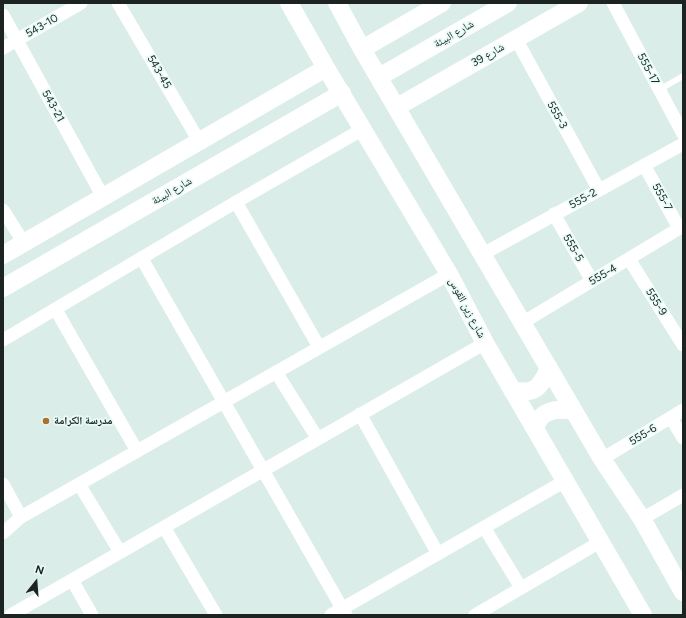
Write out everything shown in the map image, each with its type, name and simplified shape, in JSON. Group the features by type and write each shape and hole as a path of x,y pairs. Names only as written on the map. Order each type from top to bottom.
{"main road":[{"name":"شارع زين القوس","path":"289,3 449,274 485,343 643,615"},
{"path":"337,3 362,49 522,323 602,459 642,519 683,592"},
{"path":"362,49 442,3"},
{"name":"شارع البيئة","path":"379,77 508,3"},
{"name":"شارع 39","path":"397,107 579,3"},
{"path":"3,255 326,68"},
{"name":"شارع البيئة","path":"3,288 342,93"},
{"path":"512,390 523,392 533,391 544,380 549,368"},
{"path":"535,428 540,417 557,409 574,411"}],"street":[{"name":"543-45","path":"118,3 200,141"},
{"name":"555-17","path":"613,3 683,134"},
{"name":"543-10","path":"3,48 76,4"},
{"name":"543-21","path":"3,15 103,197"},
{"name":"555-3","path":"516,39 599,190"},
{"path":"3,340 236,202 363,129"},
{"name":"555-2","path":"482,254 683,144"},
{"name":"555-7","path":"644,165 681,227"},
{"path":"236,202 319,347"},
{"path":"3,210 24,243"},
{"name":"555-5","path":"554,214 592,281"},
{"name":"555-4","path":"522,323 681,227"},
{"path":"142,259 264,470 340,613 484,527 565,481"},
{"name":"555-9","path":"629,259 683,345"},
{"path":"3,533 21,517 449,274"},
{"path":"56,310 137,451"},
{"path":"11,615 485,343"},
{"path":"276,372 318,439"},
{"name":"555-6","path":"602,459 683,410"},
{"path":"360,414 438,554"},
{"path":"671,418 683,438"},
{"path":"3,484 21,517"},
{"path":"79,484 120,552"},
{"path":"642,519 683,495"},
{"path":"164,527 216,615"},
{"path":"484,527 521,588"},
{"path":"475,615 600,542"},
{"path":"72,580 92,615"}],"lane":[{"path":"659,90 683,76"}],"place":[{"name":"مدرسة الكرامة","path":"46,421"}]}
